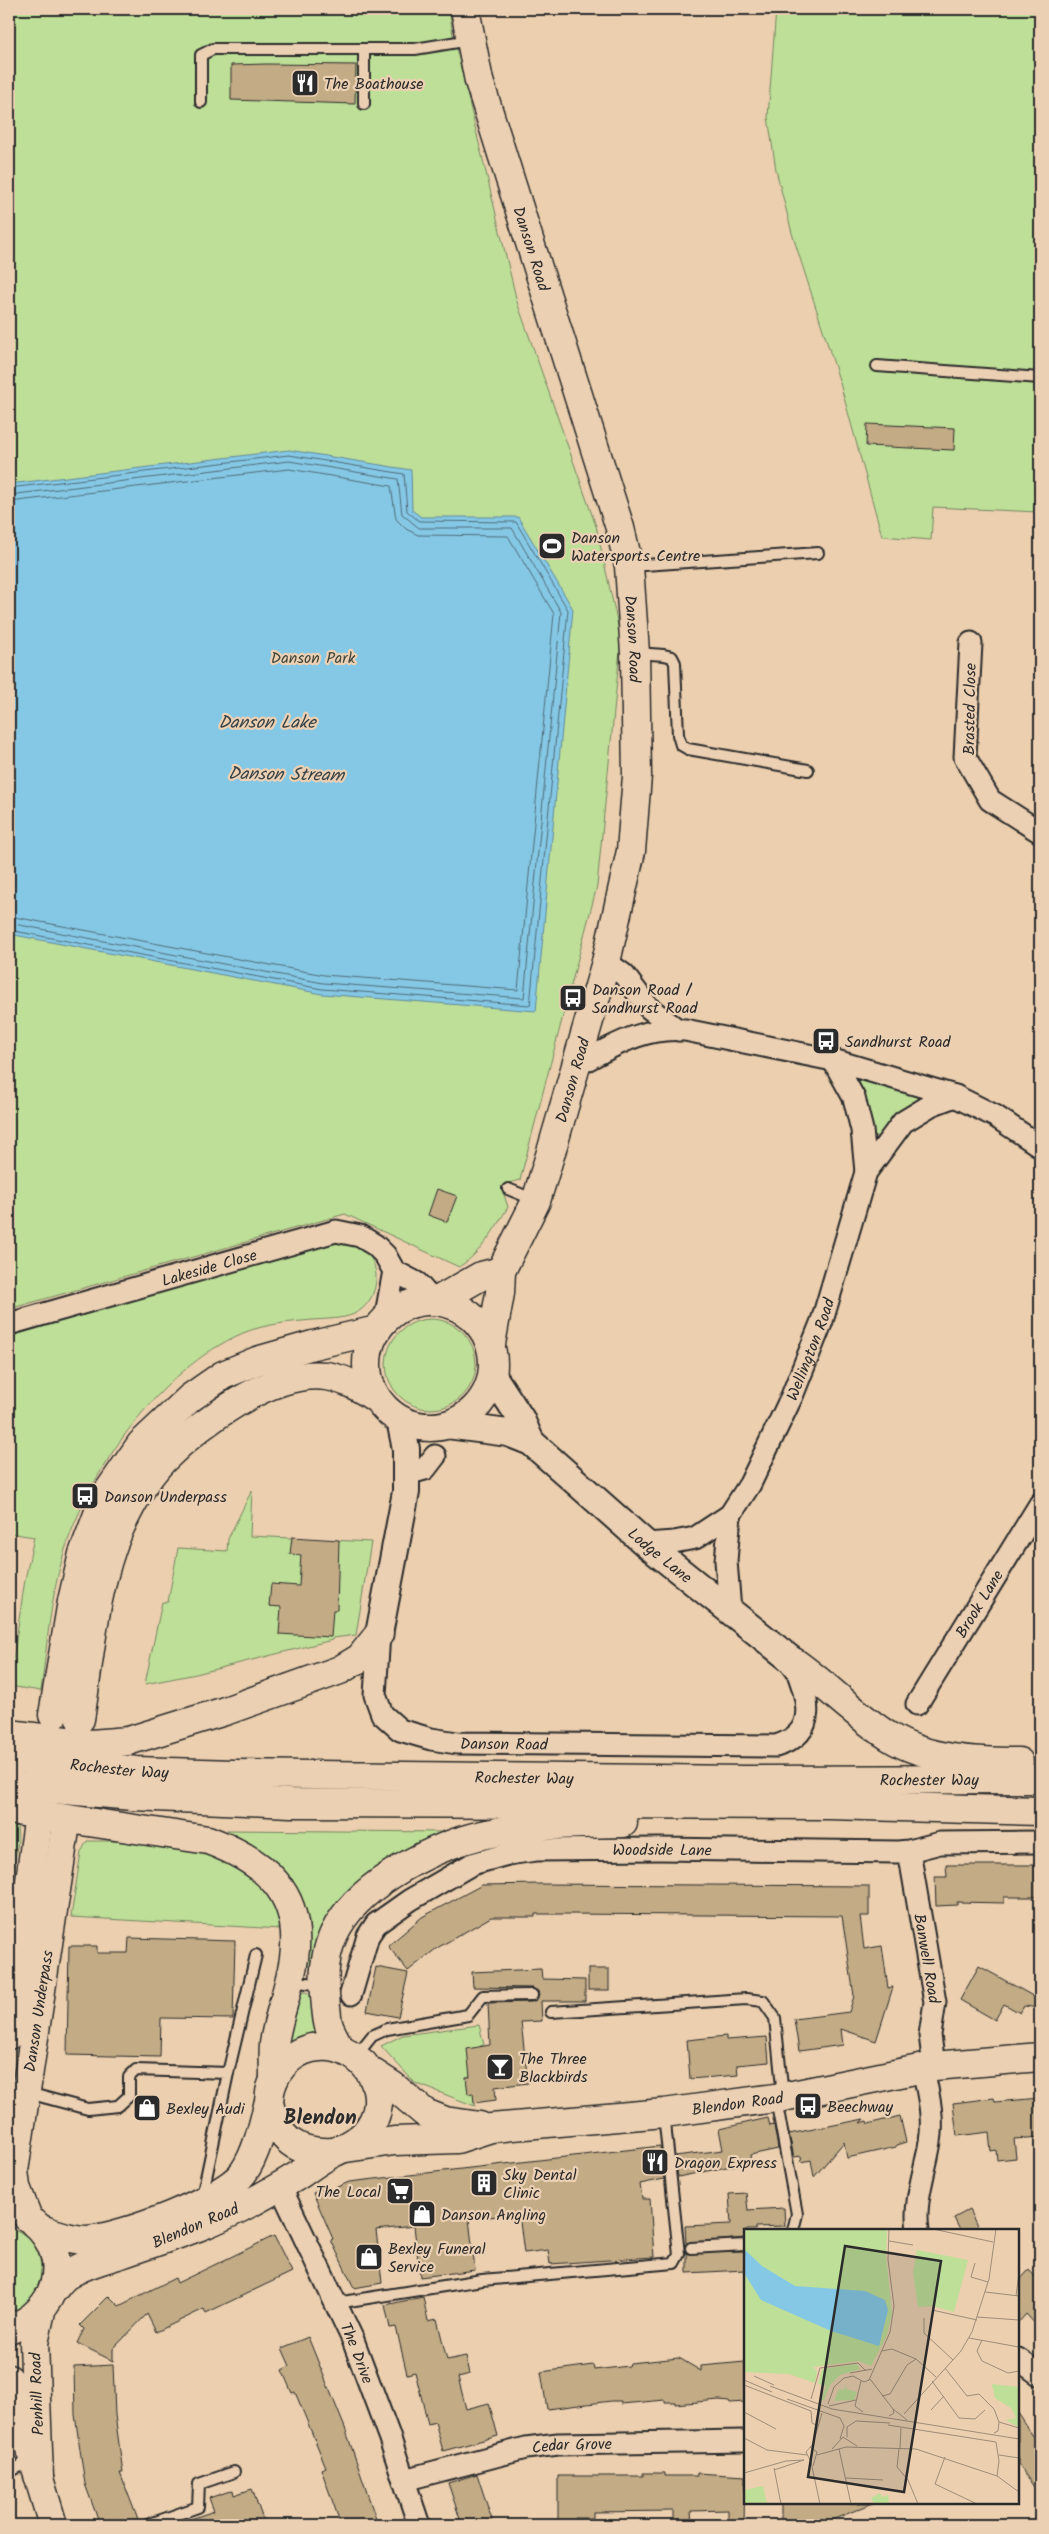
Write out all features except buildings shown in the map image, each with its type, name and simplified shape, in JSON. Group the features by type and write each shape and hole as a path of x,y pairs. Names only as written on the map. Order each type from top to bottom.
{"main road":[{"name":"Danson Road","path":"465,9 480,81 611,495 629,566 635,654 636,776 631,851 606,962 536,1201 501,1271 500,1293 491,1344"},
{"path":"435,1301 480,1276 501,1271"},
{"path":"53,1715 72,1601 83,1554 105,1496 141,1444 190,1398 223,1375 257,1361 381,1325 403,1307 417,1302 435,1301 455,1305 470,1315 482,1328 491,1344 494,1360 493,1376 486,1394 475,1409 463,1418 448,1425 430,1427 415,1425 400,1420 378,1398 352,1382 325,1376 301,1376 252,1394 211,1418 162,1461 137,1494 118,1532 97,1612 80,1719"},
{"path":"378,1398 370,1382 367,1364 370,1346 381,1325"},
{"path":"9,1734 91,1744 128,1741 225,1711 340,1670 360,1658 379,1634"},
{"path":"794,1662 821,1680 890,1738 927,1754 998,1762 1040,1762"},
{"name":"Rochester Way","path":"9,1757 136,1770 234,1774 745,1780 1040,1779"},
{"name":"Rochester Way","path":"9,1785 134,1796 291,1803 829,1805 992,1811"},
{"path":"9,1810 208,1840 238,1851 263,1867 283,1889 291,1911 296,1936 289,1981 274,2045 271,2091"},
{"path":"356,2060 328,2023 324,1985 325,1959 332,1936 348,1912 368,1893 418,1859 463,1840 526,1827 561,1824 924,1820 992,1811 1040,1811"},
{"name":"Danson Underpass","path":"9,2035 13,1973 36,1828"},
{"name":"Danson Underpass","path":"26,2219 16,2187 14,2171 65,1830"},
{"name":"Blendon Road","path":"26,2219 64,2237 87,2240 153,2222 200,2202 242,2175 249,2164 271,2091 281,2067 291,2057 305,2050 320,2047 356,2060 393,2086 418,2109 435,2118 491,2128"},
{"name":"Blendon Road","path":"271,2091 273,2121 283,2136 298,2148 316,2153 394,2141 457,2139 491,2128 664,2113 780,2097 928,2067 1040,2057"},
{"name":"Blendon Road","path":"47,2300 68,2274 95,2262 200,2226 280,2186 366,2132 376,2112 376,2088 356,2060"},
{"name":"Penhill Road","path":"26,2219 50,2242 56,2257 57,2273 34,2343 27,2470"},
{"path":"9,2329 26,2323 47,2300"},
{"name":"Penhill Road","path":"9,2379 27,2470 53,2525"}],"street":[{"name":"Brasted Close","path":"971,643 965,757 990,800 1040,832"},
{"path":"606,962 624,975 650,1008 678,1030"},
{"path":"577,1064 632,1036 678,1030 833,1060 954,1096 995,1116 1040,1146"},
{"name":"Wellington Road","path":"833,1060 854,1098 862,1130 866,1172"},
{"name":"Wellington Road","path":"646,1544 695,1538 730,1515 750,1484 792,1396 822,1321 866,1172 903,1122 930,1104 954,1096"},
{"name":"Lakeside Close","path":"9,1324 336,1231 360,1236 375,1245 385,1255 394,1271 417,1283 435,1301"},
{"path":"381,1325 394,1271"},
{"name":"Lodge Lane","path":"493,1376 521,1419 531,1442"},
{"name":"Danson Road","path":"400,1420 407,1474 379,1634 375,1695 382,1714 400,1730 457,1744 776,1746 790,1742 796,1736 808,1711 806,1696 794,1662"},
{"name":"Lodge Lane","path":"448,1425 508,1433 531,1442 646,1544 794,1662"},
{"path":"407,1474 425,1469 435,1456"},
{"name":"Brook Lane","path":"918,1704 1040,1504"},
{"name":"Wellington Road","path":"730,1515 726,1561 730,1610"},
{"name":"Woodside Lane","path":"351,1994 368,1936 376,1924 410,1900 472,1864 508,1854 545,1850 909,1851 940,1843 1040,1842"},
{"name":"Banwell Road","path":"909,1851 935,2002 928,2067"},
{"path":"918,2229 918,2208 931,2133 928,2067"},
{"name":"The Drive","path":"280,2186 336,2303 373,2391 419,2525"},
{"path":"1019,2360 1040,2375"},
{"name":"Cedar Grove","path":"404,2480 526,2448 564,2443 744,2441"}],"lane":[{"path":"201,102 201,55 213,48 415,49 470,40"},
{"path":"364,50 364,104"},
{"path":"877,366 1040,378"},
{"path":"629,566 818,553"},
{"path":"635,654 672,657 675,663 678,735 681,745 688,749 808,770"},
{"path":"508,1189 536,1201"},
{"path":"200,2202 256,1955"},
{"path":"289,1981 324,1985"},
{"path":"356,2060 372,2036 387,2029 468,2015 484,1996 532,1995"},
{"path":"551,2012 738,1999 763,2001 775,2018 780,2097 797,2214 793,2229"},
{"path":"27,2093 88,2109 118,2106 128,2096 129,2077 136,2070 228,2073"},
{"path":"336,2303 482,2280 674,2263 679,2254 664,2113"},
{"path":"691,2248 744,2245"},
{"path":"147,2525 198,2506 199,2484 234,2472"}],"green space":[{"name":"Danson Park","path":"9,9 449,9 453,35 517,302 596,526 621,639 597,886 520,1180 509,1183 504,1195 508,1207 481,1247 459,1267 345,1214 9,1309"},
{"path":"776,9 1040,9 1040,500 1038,512 933,507 931,540 882,536 840,383 792,233 776,170 768,117"},
{"path":"852,1074 925,1094 906,1109 879,1137 872,1135"},
{"path":"332,1240 357,1246 370,1257 376,1275 376,1284 368,1302 362,1309 345,1317 278,1324 260,1327 243,1333 212,1349 183,1371 156,1397 131,1426 109,1458 90,1490 75,1523 63,1556 55,1589 41,1691 9,1686 25,1580 34,1537 9,1533 9,1337"},
{"path":"431,1319 448,1322 463,1332 473,1347 476,1364 473,1381 463,1396 448,1406 431,1409 414,1406 399,1396 389,1381 386,1364 389,1347 399,1332 414,1322"},
{"path":"252,1490 250,1536 371,1542 356,1635 333,1638 332,1640 196,1674 145,1684 162,1602 168,1602 178,1548 227,1551 228,1539"},
{"path":"9,1822 17,1823 18,1841 9,1894"},
{"path":"227,1830 445,1832 447,1835 426,1844 312,1967 304,1965 300,1905 290,1880 284,1871 267,1855"},
{"path":"87,1841 123,1841 185,1846 252,1867 280,1912 281,1929 71,1917 81,1852"},
{"path":"305,1992 313,1995 320,2037 282,2044 299,1993"},
{"path":"479,2025 484,2045 480,2046 474,2076 466,2077 473,2093 475,2106 415,2083 381,2046 403,2035"},
{"path":"9,2228 20,2232 35,2246 41,2267 37,2288 30,2301 9,2313"}],"water":[{"name":"Danson Lake","path":"289,450 411,470 412,510 421,517 518,517 573,609 536,1011 322,994 9,934 9,484"}],"place":[{"name":"The Boathouse","path":"305,83"},
{"name":"Danson Watersports Centre","path":"552,546"},
{"name":"Danson Road / Sandhurst Road","path":"573,998"},
{"name":"Sandhurst Road","path":"826,1041"},
{"name":"Danson Underpass","path":"85,1496"},
{"name":"The Three Blackbirds","path":"500,2067"},
{"name":"Beechway","path":"808,2106"},
{"name":"Bexley Audi","path":"147,2108"},
{"name":"Dragon Express","path":"655,2162"},
{"name":"Sky Dental Clinic","path":"484,2183"},
{"name":"The Local","path":"400,2191"},
{"name":"Danson Angling","path":"422,2214"},
{"name":"Bexley Funeral Service","path":"369,2257"}],"district":[{"name":"Blendon","path":"320,2117"}],"water label":[{"name":"Danson Stream","path":"286,774"}]}
